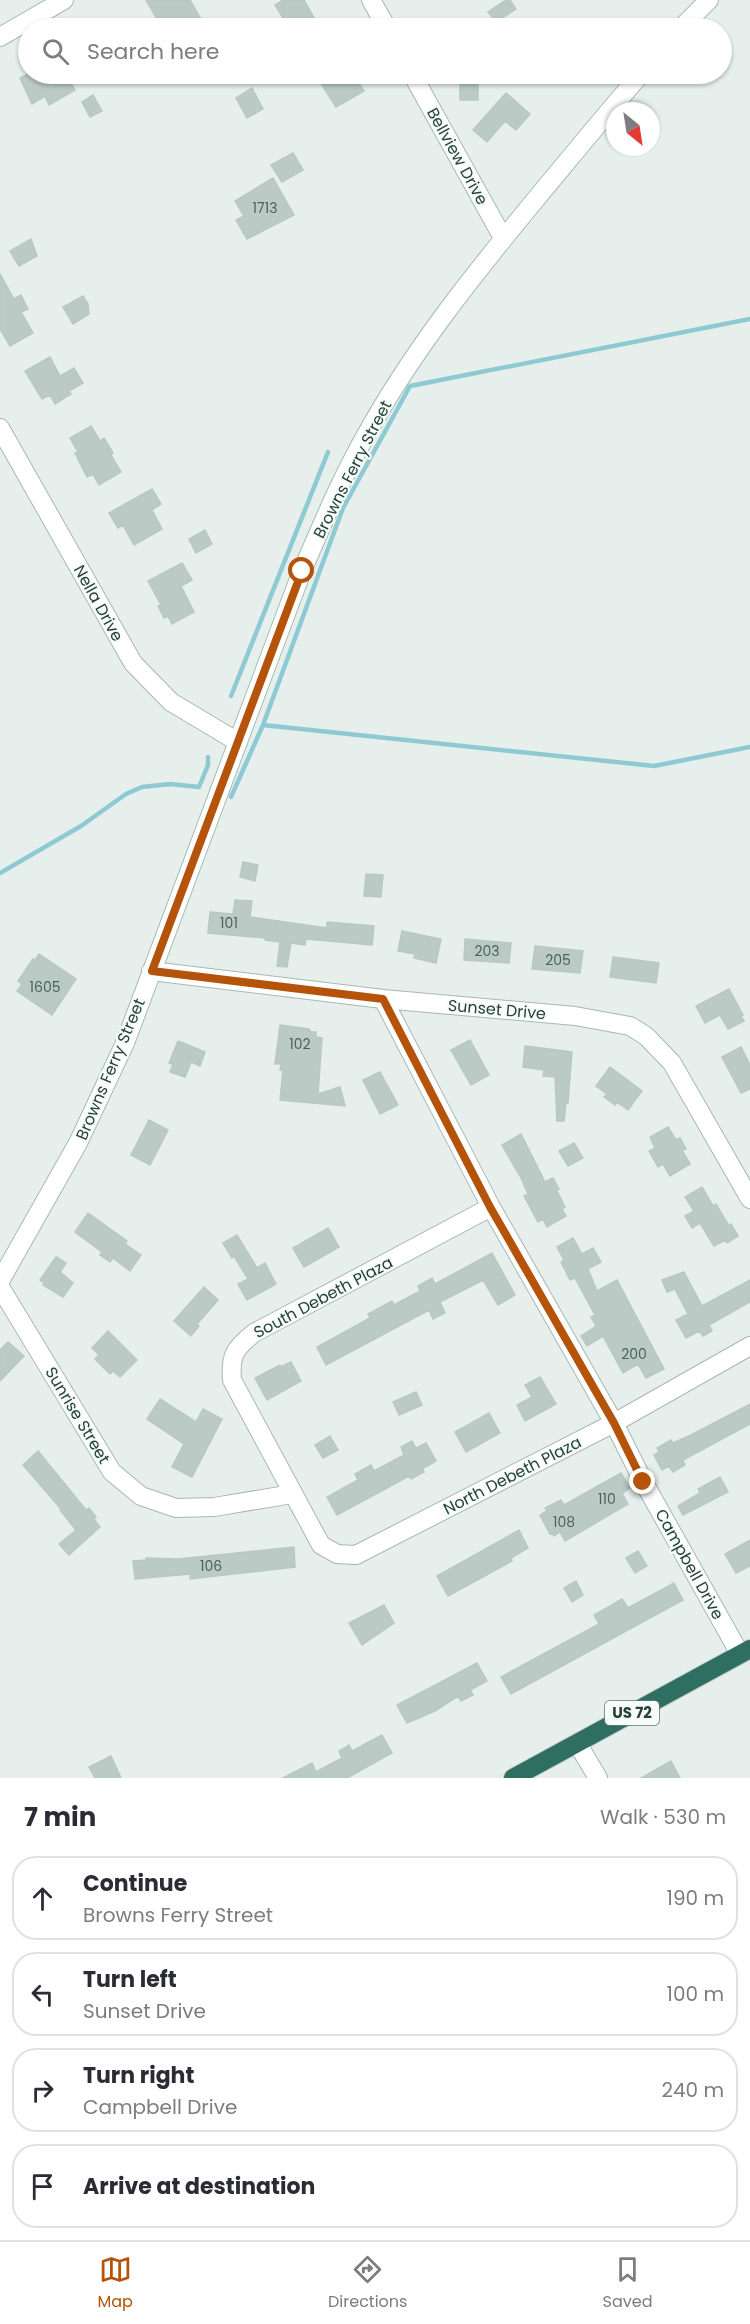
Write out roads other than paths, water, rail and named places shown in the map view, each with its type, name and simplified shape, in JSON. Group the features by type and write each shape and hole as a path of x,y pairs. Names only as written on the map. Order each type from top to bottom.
{"highway":[{"name":"US 72","path":"513,1778 745,1652"}],"street":[{"path":"33,18 64,0"},
{"path":"371,0 381,18"},
{"path":"691,18 709,0"},
{"path":"0,37 18,27"},
{"name":"Bellview Drive","path":"418,84 503,238"},
{"name":"Browns Ferry Street","path":"0,1281 78,1143 125,1043 302,571 332,502 366,435 404,371 446,310 503,238 633,84"},
{"name":"Nella Drive","path":"0,428 133,663 171,702 238,742"},
{"name":"Sunset Drive","path":"152,971 383,999 575,1016 630,1026 646,1036 672,1063 750,1199"},
{"name":"Campbell Drive","path":"383,999 490,1207 614,1423 643,1482 745,1652"},
{"name":"South Debeth Plaza","path":"292,1494 232,1380 230,1362 239,1345 254,1333 490,1207"},
{"name":"Sunrise Street","path":"0,1287 112,1472 141,1496 176,1508 214,1507 292,1494"},
{"name":"North Debeth Plaza","path":"292,1494 321,1545 337,1554 356,1555 614,1423 750,1346"},
{"path":"578,1743 598,1778"}],"waterway":[{"path":"263,725 343,508 410,386 750,319"},
{"path":"231,696 328,452"},
{"path":"231,797 263,725 654,766 750,747"},
{"path":"0,873 81,826 126,794 142,787 170,784 199,787 208,765 208,757"}]}
